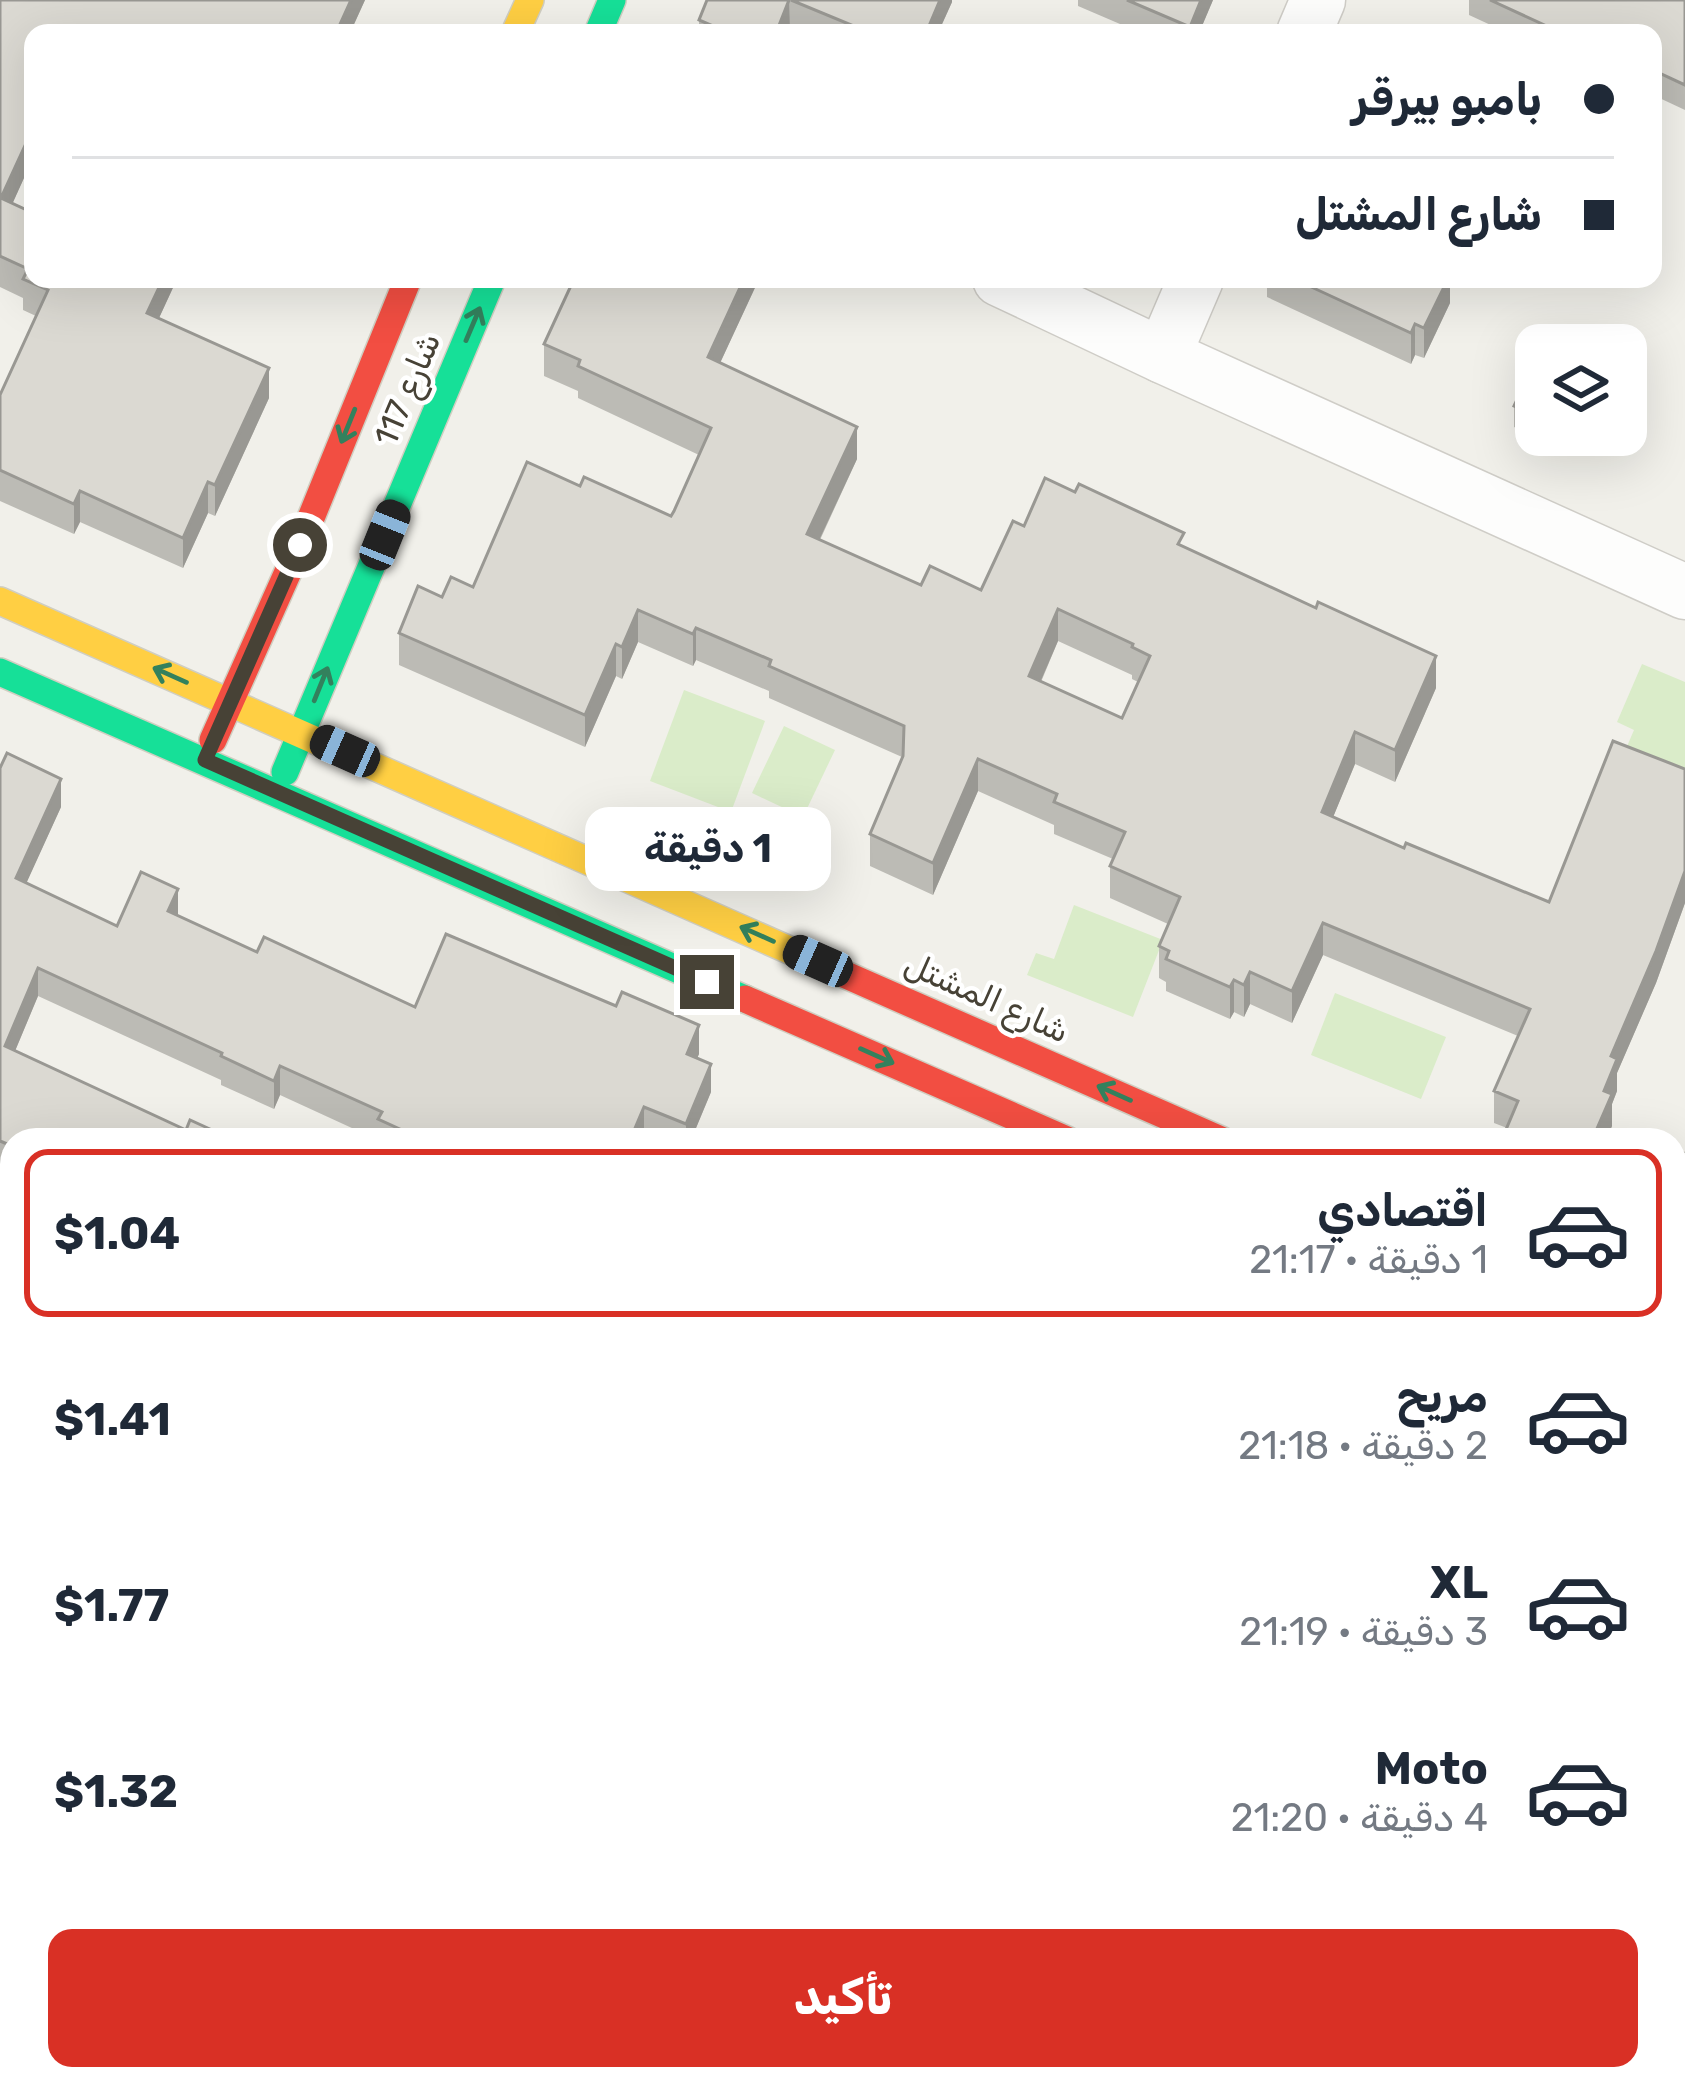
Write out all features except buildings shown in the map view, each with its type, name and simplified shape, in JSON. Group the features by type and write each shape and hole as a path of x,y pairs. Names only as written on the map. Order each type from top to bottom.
{"main road":[{"name":"شارع 117","path":"205,760 308,549 405,288"},
{"name":"شارع 117","path":"277,792 360,572 488,288"},
{"name":"شارع المشتل","path":"0,601 1194,1128"},
{"path":"0,672 1040,1128"}],"street":[{"path":"1019,288 1685,592"},
{"path":"1163,356 1192,288"}],"green space":[{"path":"1642,664 1685,682 1685,791 1619,765 1634,730 1617,722"},
{"path":"684,690 765,721 731,812 650,781"},
{"path":"784,726 835,750 803,817 752,793"},
{"path":"1074,905 1163,940 1133,1017 1027,975 1036,953 1054,959"},
{"path":"1335,993 1446,1037 1421,1099 1311,1055"}],"traffic: fast":[{"path":"602,24 612,0"},
{"path":"285,772 488,288"},
{"path":"0,672 745,999"}],"traffic: slow":[{"path":"519,24 530,0"},
{"path":"0,601 805,957"}],"traffic: jam":[{"path":"213,740 300,545 404,288"},
{"path":"805,957 1194,1128"},
{"path":"745,999 1040,1128"}],"route":[{"path":"300,545 205,760 707,982"}]}
